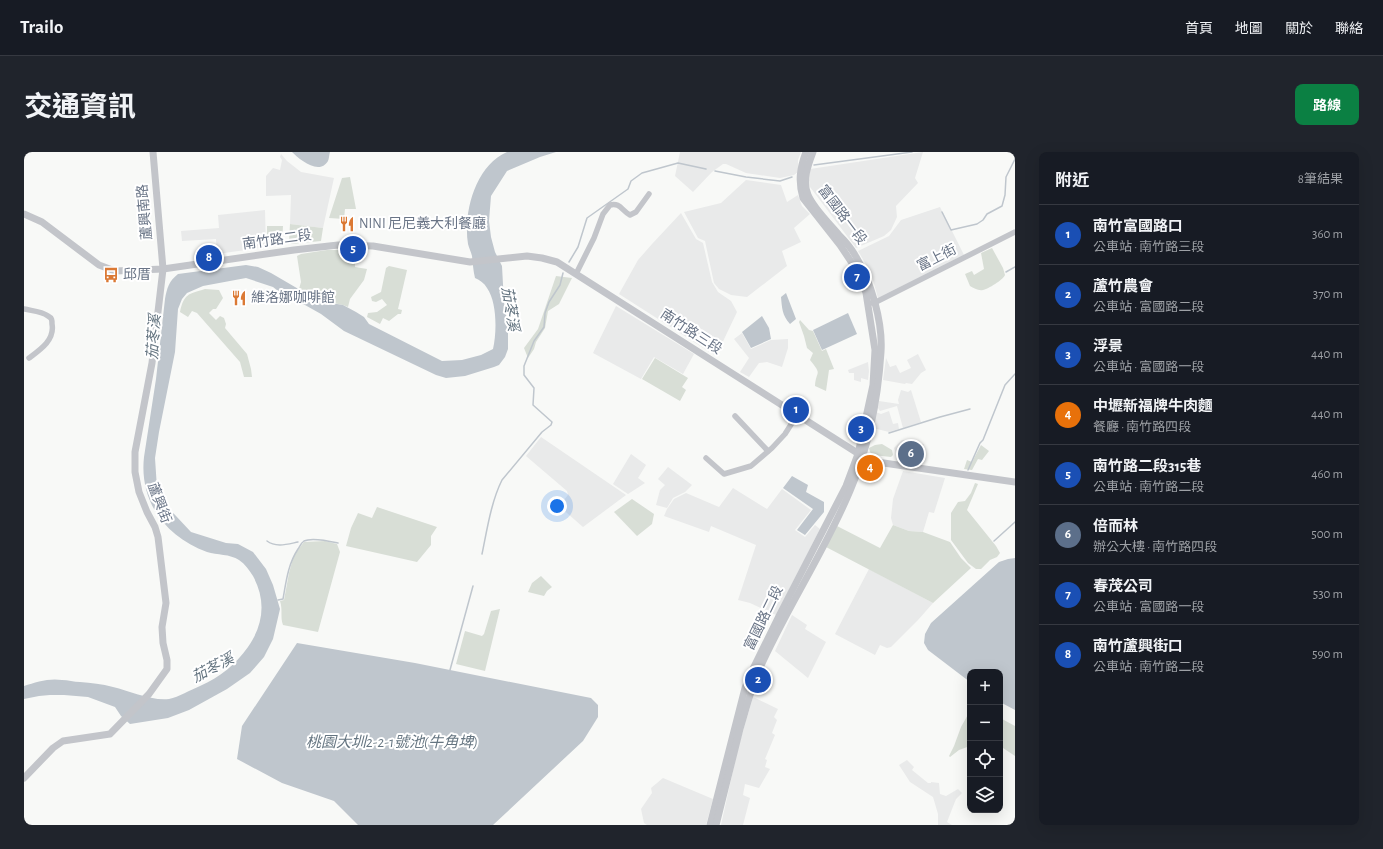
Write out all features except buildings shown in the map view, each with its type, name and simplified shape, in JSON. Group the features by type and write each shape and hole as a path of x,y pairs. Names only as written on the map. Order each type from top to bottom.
{"street":[{"name":"蘆興南路","path":"153,152 163,269"},
{"name":"富國路一段","path":"806,152 800,174 800,186 803,198 849,257 860,275 872,303"},
{"name":"富國路一段","path":"813,152 806,175 808,195 855,253 865,273 872,303 875,350 873,385 860,455"},
{"path":"576,274 594,238 603,214 610,204 615,203 630,215 636,212 649,194"},
{"name":"南竹路二段","path":"24,214 42,222 99,265 115,271 163,269 338,245 373,246 454,261"},
{"name":"富上街","path":"872,303 1015,232"},
{"name":"南竹路三段","path":"454,261 470,262 527,256 557,262 870,460 1015,482"},
{"name":"蘆興街","path":"24,778 53,748 63,741 110,734 150,694 167,669 162,627 166,602 158,537 139,492 135,472 134,452 152,363 163,269"},
{"path":"24,310 48,315 51,318 53,328 52,335 42,348 29,358"},
{"path":"706,458 724,474 751,466 785,434 797,415"},
{"path":"735,416 768,451"},
{"name":"富國路二段","path":"710,825 745,688 750,675 846,486 860,455"},
{"name":"富國路二段","path":"716,825 752,688 784,619 829,536 850,491 860,455"}],"shaded area":[{"path":"680,152 801,152 798,160 798,172 794,175 780,178 746,173 723,164 712,172 693,192 675,176"},
{"path":"923,152 915,178 918,183 896,206 897,217 891,230 884,236 856,248 810,187 810,169"},
{"path":"281,154 301,172 334,178 323,228 290,224 291,195 266,196 266,176 273,168 280,170 282,160 280,157"},
{"path":"350,177 356,209 345,209 344,219 329,218 342,178"},
{"path":"746,180 781,185 787,202 798,195 802,206 810,214 794,228 801,242 782,251 787,266 747,297 731,295 719,289 714,283 705,241 698,238 684,212 721,203"},
{"path":"940,207 964,255 878,298 871,273 858,251 889,236 901,220"},
{"path":"265,210 266,247 217,254 216,239 182,241 181,231 219,228 218,215"},
{"path":"681,213 696,239 703,243 712,282 718,292 731,301 737,312 716,356 619,294 638,260"},
{"path":"290,224 323,228 321,241 291,244 289,241"},
{"path":"267,226 283,226 282,245 267,247"},
{"path":"992,248 1003,268 1005,275 998,282 988,288 981,290 976,289 970,286 965,274 972,271 974,275 984,269 981,253"},
{"path":"327,250 355,250 355,267 367,269 364,280 350,299 348,307 318,300 299,289 301,282 297,256"},
{"path":"389,266 407,270 398,309 402,310 401,314 398,314 389,321 383,318 380,324 367,317 368,313 377,312 387,305 382,299 376,302 372,301 371,297 381,292 386,268"},
{"path":"556,276 572,278 559,304 548,311 545,328 528,358 524,348 538,329"},
{"path":"205,289 219,290 223,298 216,309 213,309 209,313 216,320 220,316 224,318 226,324 225,328 247,354 252,377 244,377 240,362 197,313 192,311 188,317 180,312 185,298 194,292"},
{"path":"616,306 694,354 683,374 654,357 641,379 593,353"},
{"path":"800,320 809,330 813,331 822,351 826,349 834,369 829,370 826,391 815,386 818,371 810,360 813,353 807,348 799,322"},
{"path":"742,333 751,349 771,340 788,339 788,348 782,367 767,362 759,363 749,377 740,372 749,358 734,339"},
{"path":"918,354 926,370 921,373 912,384 883,380 886,358 890,367 896,365 900,373 911,368 907,360"},
{"path":"655,358 688,378 682,387 686,390 680,401 642,379"},
{"path":"868,362 868,380 861,378 861,382 854,380 854,373 849,373 848,370"},
{"path":"901,390 908,392 911,390 921,422 903,428 897,406 880,411 878,408 879,401 899,404 898,400"},
{"path":"889,411 893,424 898,423 899,429 889,432 873,428 876,412 881,414"},
{"path":"541,437 626,495 583,527 559,506 568,495 567,491 526,456"},
{"path":"902,440 924,444 922,462 898,458 894,448"},
{"path":"882,444 892,450 893,455 891,457 873,455 870,452 869,448"},
{"path":"981,445 989,451 982,460 978,459 972,470 964,469 967,460 972,462"},
{"path":"631,454 646,465 638,478 645,483 628,494 613,484"},
{"path":"668,467 692,485 685,492 673,498 667,508 656,505 660,490 665,485 658,479"},
{"path":"903,471 945,478 934,513 929,512 923,532 909,531 893,525 891,518 893,499"},
{"path":"975,483 978,484 967,510 1000,553 981,569 976,569 968,563 951,540 951,513 958,502 965,501 971,493"},
{"path":"733,488 767,509 782,489 811,510 795,530 805,537 815,525 820,529 776,615 750,603 738,600 756,545 711,526 709,532 664,516 674,499 686,493 719,507"},
{"path":"632,499 654,514 652,524 637,536 614,512"},
{"path":"377,507 437,527 431,536 431,545 417,562 346,546 351,528 358,513 372,518"},
{"path":"893,525 909,531 923,532 950,542 961,558 971,568 933,603 826,547 837,526 880,548"},
{"path":"325,541 337,544 340,552 318,632 283,625 280,601 284,600 294,555 304,542"},
{"path":"869,569 933,603 891,647 887,648 880,645 875,655 835,634"},
{"path":"541,576 552,587 544,596 528,592 532,583"},
{"path":"500,609 485,671 456,664 465,631 482,636 484,634 491,611"},
{"path":"792,615 807,625 805,629 826,642 808,678 775,651"},
{"path":"753,697 778,709 774,717 777,720 772,733 775,735 765,759 767,760 765,767 770,769 759,788 745,784 743,795 750,798 743,825 721,825 738,748"},
{"path":"967,716 967,747 959,750 950,757 949,756"},
{"path":"1003,720 1015,726 1015,756 1003,748"},
{"path":"907,760 914,767 912,770 928,783 939,783 940,794 946,796 958,789 962,793 956,799 947,822 952,825 938,825 938,814 933,797 910,782 899,765"},
{"path":"663,778 713,799 706,825 647,825 644,823 641,809 652,793 651,788"}],"water":[{"path":"292,152 330,152 328,161 324,165 314,167 304,162"},
{"path":"507,152 556,152 507,171 491,196 489,221 491,237 495,252 502,266 504,303 508,326 508,349 505,357 499,365 465,376 446,378 436,375 344,331 321,314 305,305 290,300 273,287 246,278 203,286 187,293 182,299 178,309 175,352 155,458 157,488 161,500 191,532 226,543 238,544 253,552 266,569 273,585 280,609 273,639 264,657 250,673 227,689 189,710 168,718 130,724 121,716 115,707 88,697 50,695 24,699 24,686 47,680 66,680 105,685 155,699 173,698 207,682 227,670 248,647 257,630 261,612 260,594 253,576 247,567 235,558 207,552 179,537 158,516 146,489 144,457 156,379 165,299 172,279 178,274 246,265 258,267 319,301 343,305 364,317 369,324 442,361 462,360 481,355 493,349 495,317 493,301 486,286 475,278 472,256 468,244 467,219 479,179 496,159"},
{"path":"786,293 796,319 790,324 784,314 782,305 781,297"},
{"path":"848,313 857,334 822,350 813,330"},
{"path":"762,316 769,328 771,339 751,348 742,332"},
{"path":"792,476 808,485 806,492 824,502 824,512 805,535 797,530 813,509 783,488"},
{"path":"1015,558 1015,710 1003,704 1003,669 967,669 967,680 928,650 924,643 925,634 931,623 999,562"},
{"name":"桃園大圳2-2-1號池(牛角埤)","path":"297,643 415,663 591,698 598,705 598,717 583,741 493,825 358,825 334,801 282,783 237,759 242,726"}],"waterway":[{"path":"814,165 912,152"},
{"path":"942,212 951,230 977,224 983,220 987,214 1002,206 1005,195 1006,177 1015,159"},
{"path":"569,262 578,247 587,218 628,189 631,181 642,173 678,163 706,169"},
{"path":"715,171 746,177 780,181 792,177"},
{"path":"1006,272 1015,267"},
{"path":"482,554 492,507 502,480 542,432 551,425 552,422 533,405 534,388 524,375 524,366 534,341 544,327 545,313 549,302 560,285 563,273"},
{"path":"968,470 980,443 983,440 1005,385 1015,374"},
{"path":"889,433 970,409"},
{"path":"994,541 1015,522"},
{"path":"278,600 283,599 290,567 295,555 304,541 316,539 338,543"},
{"path":"267,541 278,545 298,542"},
{"path":"450,670 473,586"}],"place":[{"name":"NINI 尼尼義大利餐廳","path":"347,224"},
{"name":"南竹路二段315巷","path":"353,249"},
{"name":"南竹蘆興街口","path":"209,258"},
{"name":"邱厝","path":"111,275"},
{"name":"春茂公司","path":"857,277"},
{"name":"維洛娜咖啡館","path":"239,298"},
{"name":"南竹富國路口","path":"796,410"},
{"name":"浮景","path":"861,429"},
{"name":"倍而林","path":"911,454"},
{"name":"中壢新福牌牛肉麵","path":"870,468"},
{"name":"蘆竹農會","path":"758,680"}],"water label":[{"name":"茄苳溪","path":"510,309"},
{"name":"茄苳溪","path":"154,337"},
{"name":"茄苳溪","path":"213,668"}]}
